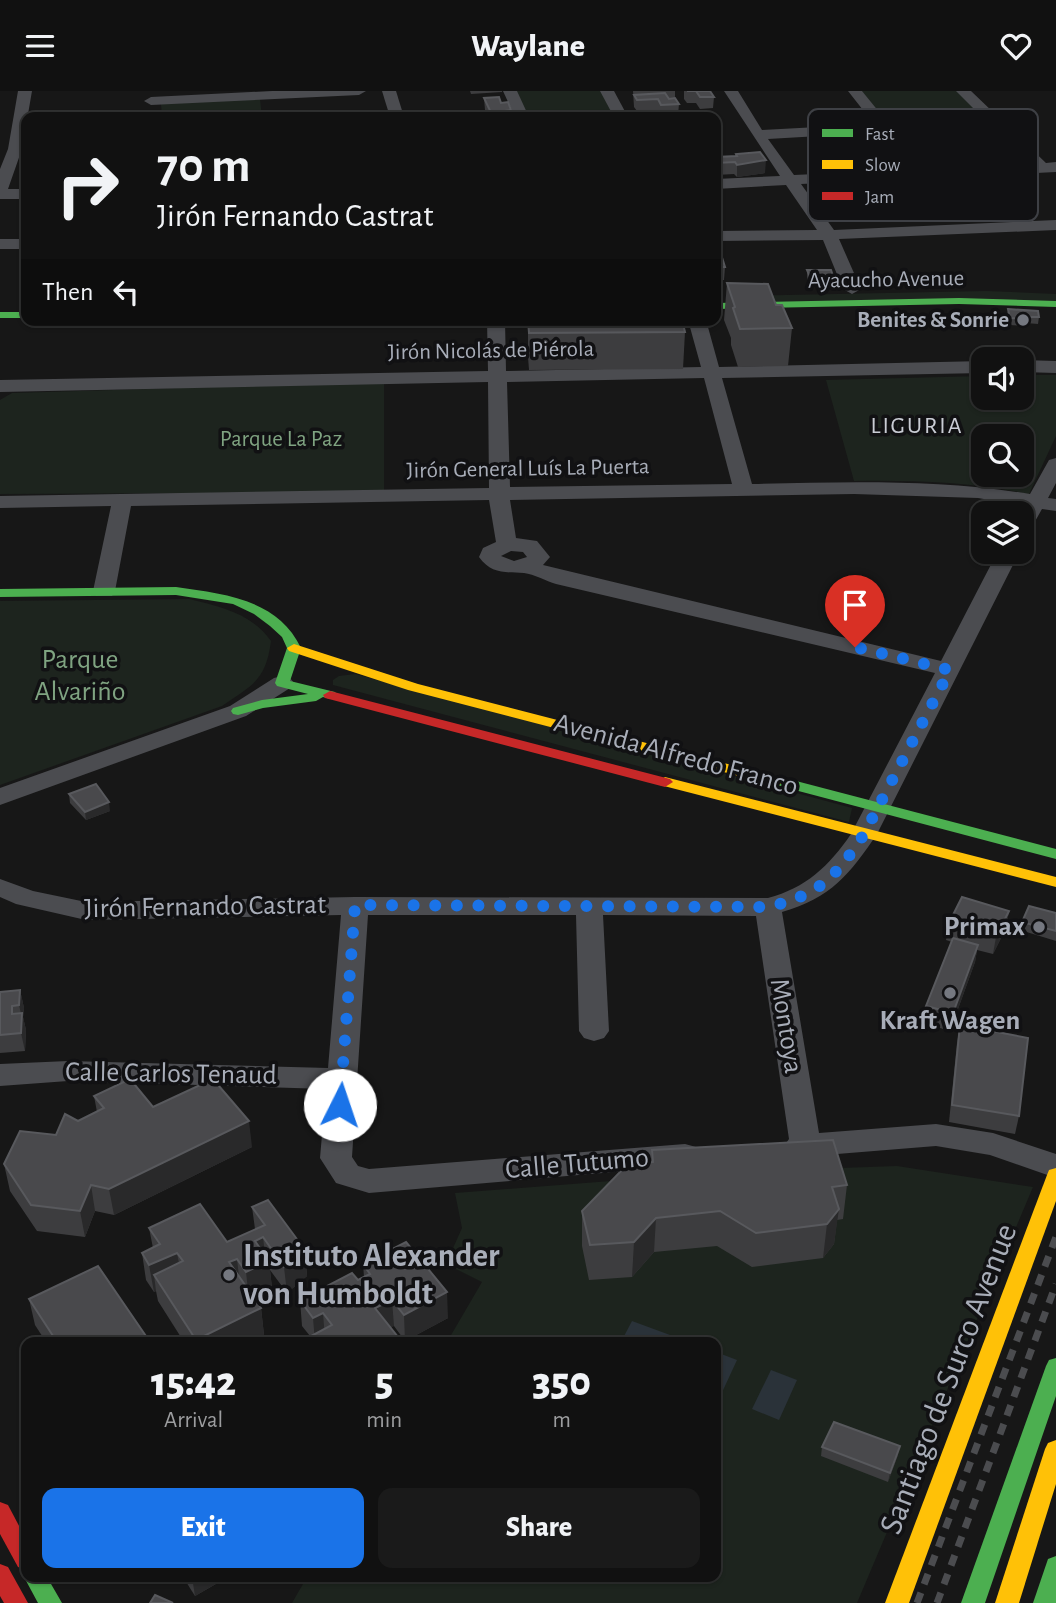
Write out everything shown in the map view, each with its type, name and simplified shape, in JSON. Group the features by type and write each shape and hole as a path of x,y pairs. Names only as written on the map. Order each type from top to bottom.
{"street":[{"path":"24,112 25,91"},
{"path":"151,96 269,101 359,91"},
{"path":"389,91 395,112"},
{"path":"510,91 520,112"},
{"path":"607,91 618,112"},
{"path":"731,91 808,206"},
{"path":"855,91 869,109"},
{"path":"963,91 980,109"},
{"path":"758,135 808,132"},
{"path":"0,189 21,148"},
{"path":"721,184 808,179"},
{"path":"0,194 21,194"},
{"path":"819,221 829,235 852,289"},
{"path":"721,236 829,235 1056,225"},
{"path":"0,244 21,244"},
{"name":"Ayacucho Avenue","path":"721,290 1056,290"},
{"name":"Ayacucho Avenue","path":"721,306 959,302 1056,304"},
{"path":"0,315 21,315"},
{"path":"496,326 500,513 507,544 494,549 490,557 492,561 503,567 526,567 556,577 950,670"},
{"path":"698,326 744,489"},
{"path":"1034,366 1056,367"},
{"name":"Jirón Nicolás de Piérola","path":"0,386 971,367"},
{"path":"1046,503 1056,464"},
{"name":"Jirón General Luís La Puerta","path":"0,502 744,489 930,489 978,492 1046,503"},
{"path":"104,591 122,501"},
{"name":"Jirón Fernando Castrat","path":"0,887 26,898 86,911 355,905 768,907 791,901 821,887 847,859 864,834 1003,564"},
{"path":"0,593 176,591 236,600 259,611 288,635 294,648 282,683 238,711"},
{"name":"Avenida Alfredo Franco","path":"294,648 414,687 1056,854"},
{"path":"331,696 323,687 326,677 339,671 358,670"},
{"name":"Avenida Alfredo Franco","path":"282,683 864,834 1054,878"},
{"path":"0,797 238,711 262,704 331,696"},
{"path":"342,1079 355,905"},
{"name":"Montoya","path":"768,907 805,1145"},
{"path":"589,908 594,1031"},
{"name":"Calle Carlos Tenaud","path":"0,1075 68,1070 342,1079"},
{"name":"Calle Tutumo","path":"342,1079 336,1158 347,1175 369,1181 714,1153"},
{"path":"766,1148 936,1135 993,1144 1056,1165"},
{"name":"Santiago de Surco Avenue","path":"897,1603 1056,1175"},
{"path":"973,1603 1056,1366"},
{"path":"1007,1603 1056,1449"},
{"path":"0,1513 21,1551"},
{"path":"1045,1603 1056,1566"},
{"path":"0,1574 16,1603"},
{"path":"38,1582 50,1603"}],"green space":[{"path":"510,91 607,91 618,112 520,112"},
{"path":"862,91 958,91 975,109 875,109"},
{"path":"260,99 261,112 162,112 161,104"},
{"path":"986,291 1056,294 1056,301 749,302 742,296"},
{"path":"1034,375 1056,375 1056,436 1034,483 1034,424 971,424 971,486 854,481 826,380 971,376 971,410 1034,410"},
{"name":"Parque La Paz","path":"384,382 384,492 0,494 0,400 12,393"},
{"path":"985,487 1032,487 1029,494"},
{"name":"Parque Alvariño","path":"189,599 234,612 263,631 271,641 266,665 250,686 222,706 0,785 0,601"},
{"path":"355,674 852,808 849,822 333,685 333,680 339,676"},
{"path":"897,1166 1033,1187 857,1603 292,1603 304,1582 721,1582 721,1337 450,1337 482,1282 446,1264 462,1228 455,1193 727,1172"}],"shaded area":[{"path":"632,1321 675,1337 624,1337"},
{"path":"721,1354 737,1360 721,1395"},
{"path":"771,1370 797,1380 779,1420 752,1409"}],"building":[{"path":"696,91 710,91 714,97 700,97"},
{"path":"665,93 669,99 675,98 679,104 661,105 658,99 637,100 634,95"},
{"path":"499,97 501,103 508,102 511,110 491,112 484,98"},
{"path":"760,152 766,160 737,165 735,162 721,163 721,157 737,156 736,154"},
{"path":"807,270 831,270 833,276 810,277"},
{"path":"727,283 768,284 776,305 782,305 792,328 740,329"},
{"path":"1008,309 1038,311 1039,317 1010,318"},
{"path":"528,326 684,326 685,332 529,333"},
{"path":"96,784 109,802 85,812 69,794"},
{"path":"962,897 1009,911 996,937 949,923"},
{"path":"1029,906 1056,913 1056,931 1022,922"},
{"name":"Kraft Wagen","path":"953,938 978,945 953,1013 926,1006"},
{"path":"20,990 19,1005 12,1006 12,1014 22,1013 21,1033 0,1035 0,992"},
{"path":"960,1025 1028,1038 1019,1116 952,1105"},
{"path":"130,1079 153,1107 213,1079 249,1121 109,1189 91,1185 80,1211 31,1205 4,1164 20,1131 56,1135 65,1114 78,1121 104,1108 94,1096"},
{"path":"833,1140 847,1185 832,1187 839,1209 827,1224 756,1233 720,1211 656,1218 634,1242 590,1245 582,1211 625,1167 653,1162 652,1150"},
{"path":"268,1200 305,1250 284,1267 263,1237 255,1241 269,1261 246,1272 237,1259 229,1262 261,1308 202,1337 194,1337 154,1275 183,1261 177,1253 149,1265 142,1253 160,1244 149,1228 200,1204 227,1242 265,1225 252,1207"},
{"path":"406,1242 447,1292 404,1315 392,1300 375,1308 398,1337 309,1337 332,1325 323,1313 313,1318 300,1300 352,1273 358,1280 370,1274 363,1264"},
{"path":"98,1266 147,1337 54,1337 29,1299"},
{"path":"834,1422 900,1446 890,1473 822,1447"},
{"path":"155,1595 173,1603 150,1603"}],"railway":[{"path":"917,1603 1056,1237"},
{"path":"937,1603 1056,1284"}],"traffic: fast":[{"path":"721,306 959,301 1056,304"},
{"path":"0,315 21,315"},
{"path":"0,593 176,591 236,600 259,611 288,635 294,648 282,683 330,695"},
{"path":"238,711 262,704 316,697"},
{"path":"777,781 1056,854"},
{"path":"973,1603 1056,1366"},
{"path":"1045,1603 1056,1566"},
{"path":"38,1582 50,1603"}],"traffic: slow":[{"path":"294,648 413,687 777,781"},
{"path":"665,782 1056,882"},
{"path":"897,1603 1056,1175"},
{"path":"1007,1603 1056,1449"}],"traffic: jam":[{"path":"330,695 665,782"},
{"path":"0,1512 21,1551"},
{"path":"0,1574 16,1603"}],"place":[{"name":"Benites & Sonrie","path":"1023,320"},
{"name":"Primax","path":"1039,927"},
{"name":"Kraft Wagen","path":"950,993"},
{"name":"Instituto Alexander von Humboldt","path":"229,1275"}],"district":[{"name":"LIGURIA","path":"917,426"}],"route":[{"path":"340,1105 355,905 768,907 791,901 821,887 847,859 879,809 950,670 855,647"}]}
